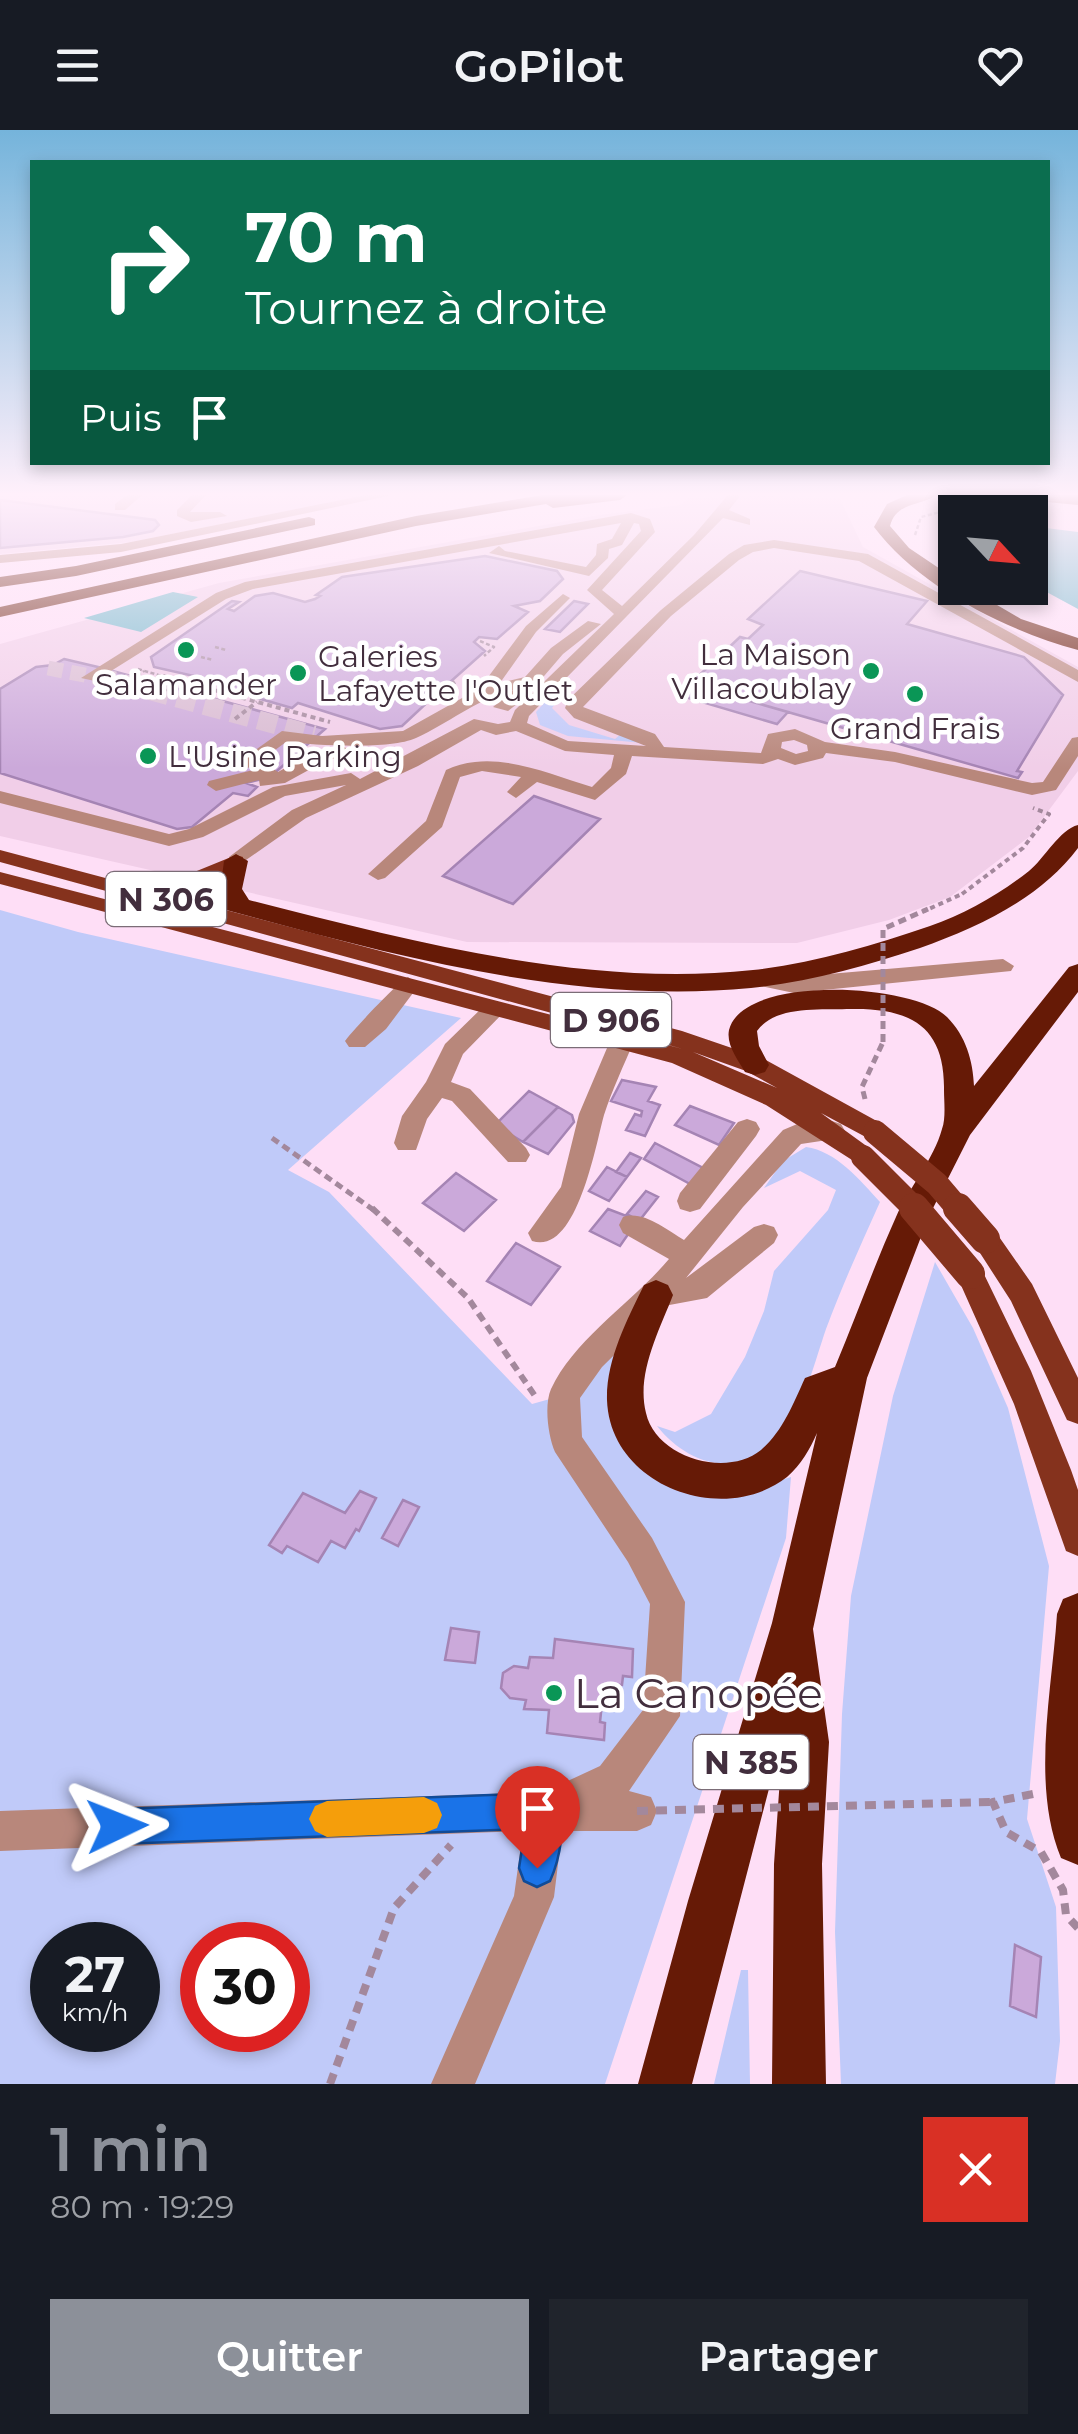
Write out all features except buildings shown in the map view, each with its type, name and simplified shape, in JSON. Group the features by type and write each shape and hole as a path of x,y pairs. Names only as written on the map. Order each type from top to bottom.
{"highway":[{"path":"0,598 54,586"},
{"path":"0,612 117,586"},
{"path":"984,605 1014,623 1078,644"},
{"path":"164,886 442,956 552,976 648,982 754,978 859,961 974,918 1048,868 1078,832"},
{"path":"236,862 230,889 240,905"},
{"name":"N 385","path":"665,2084 712,1901 794,1623 849,1378 913,1216 958,1128 1078,974"},
{"path":"755,1065 742,1044 742,1036 752,1018 774,1006 871,999 908,1006 938,1024 954,1050 958,1128"},
{"path":"656,1295 634,1350 627,1413 632,1429 649,1451 681,1473 710,1483 728,1483 769,1467 791,1446 818,1390 849,1378"},
{"path":"1078,1614 1070,1774 1078,1841"},
{"path":"794,1623 806,1742 798,1884 799,2084"}],"main road":[{"path":"0,846 164,886 196,880 236,862"},
{"name":"N 306","path":"0,856 332,943"},
{"name":"N 306","path":"0,878 306,956"},
{"name":"D 906","path":"332,943 674,1037 755,1065 870,1134 937,1184 985,1239 1022,1293 1078,1410"},
{"name":"D 906","path":"306,956 678,1056 762,1088 832,1131 870,1134"},
{"name":"D 906","path":"870,1134 925,1219 970,1274 1024,1384 1078,1538"}],"street":[{"path":"89,678 221,596 247,586"},
{"path":"598,586 594,590 618,609"},
{"path":"519,720 641,586"},
{"path":"301,745 263,775 216,786 238,765 282,736 322,741 408,736 481,718 502,707 557,651 636,600 650,586"},
{"path":"658,751 649,738 590,720 574,708 584,689 699,586"},
{"path":"916,586 1078,677"},
{"path":"236,862 298,814 353,783 412,762 436,758 481,718 486,692 531,629 562,598"},
{"path":"636,600 672,608"},
{"path":"486,692 531,680"},
{"path":"502,707 565,746 763,759 776,754 769,746 774,738 811,741 1032,789 1049,786 1078,742"},
{"path":"481,718 519,720"},
{"path":"811,741 818,721"},
{"path":"378,874 435,822 447,785 458,770 498,765 595,794 620,770 624,748"},
{"path":"255,785 283,778 320,753 363,750 412,762"},
{"path":"353,783 363,750"},
{"path":"516,792 534,776"},
{"path":"0,797 169,840 196,833 280,792 353,783"},
{"path":"754,978 794,985 1003,966"},
{"path":"357,1041 378,1023 408,985"},
{"path":"407,1143 415,1116 437,1086 453,1050 494,1009"},
{"path":"542,1233 573,1190 592,1114 622,1041"},
{"path":"437,1086 461,1095 517,1155"},
{"path":"734,1199 697,1191 747,1130"},
{"path":"545,1811 614,1780 661,1716 668,1602 640,1550 566,1442 564,1395 590,1358 656,1295 734,1199 792,1137 802,1132 832,1131"},
{"path":"633,1225 686,1255"},
{"path":"656,1295 696,1289 764,1235"},
{"path":"453,2084 534,1897 545,1811"},
{"path":"0,1831 636,1811"}],"path":[{"path":"480,641 494,647 484,656"},
{"path":"215,646 226,650"},
{"path":"201,656 213,660"},
{"path":"135,668 329,722"},
{"path":"119,687 144,670"},
{"path":"155,697 179,680"},
{"path":"427,689 440,692 456,682"},
{"path":"234,719 257,702"},
{"path":"870,1134 862,1087 883,1042 883,929 962,894 1023,848 1050,814 1032,807"},
{"path":"272,1138 371,1207 468,1298 537,1398"},
{"path":"636,1811 993,1802 1041,1792"},
{"path":"993,1802 1006,1832 1041,1852 1063,1890 1066,1915 1078,1928"},
{"path":"330,2084 394,1908 480,1813"}],"shaded area":[{"path":"208,586 933,586 938,589 938,605 967,605 1078,667 1078,771 1029,837 950,897 889,920 797,943 467,942 0,836 0,644"},
{"path":"1048,586 1078,586 1078,609 1048,593"},
{"path":"173,592 198,597 141,632 84,618"},
{"path":"564,681 571,683 552,708 569,725 615,739 622,733 643,743 568,736 540,725 536,712"},
{"path":"0,910 78,932 461,1018 288,1170 329,1192 532,1404 575,1392 628,1334 609,1411 642,1469 727,1496 791,1477 786,1538 605,2084 0,2084"},
{"path":"806,1147 837,1160 880,1202 832,1313 804,1394 786,1429 755,1457 721,1464 703,1460 671,1441 657,1426 675,1432 711,1414 745,1357 764,1311 774,1271 828,1210 836,1190 800,1171 764,1188 783,1161"},
{"path":"935,1262 973,1328 1008,1408 1049,1566 1027,1819 1056,1907 1060,2041 1055,2084 841,2084 835,1932 842,1714 851,1596 893,1396"},
{"path":"741,1970 748,1970 750,2084 714,2084"}],"tunnel":[{"path":"48,668 105,679"},
{"path":"96,676 314,735"}],"slow traffic":[{"path":"327,1819 424,1815"}],"place":[{"name":"Salamander","path":"186,650"},
{"name":"La Maison Villacoublay","path":"871,671"},
{"name":"Galeries Lafayette l'Outlet","path":"298,673"},
{"name":"Grand Frais","path":"915,694"},
{"name":"L'Usine Parking","path":"148,756"},
{"name":"La Canopée","path":"554,1693"}],"route":[{"path":"117,1826 545,1811 537,1868"}]}
